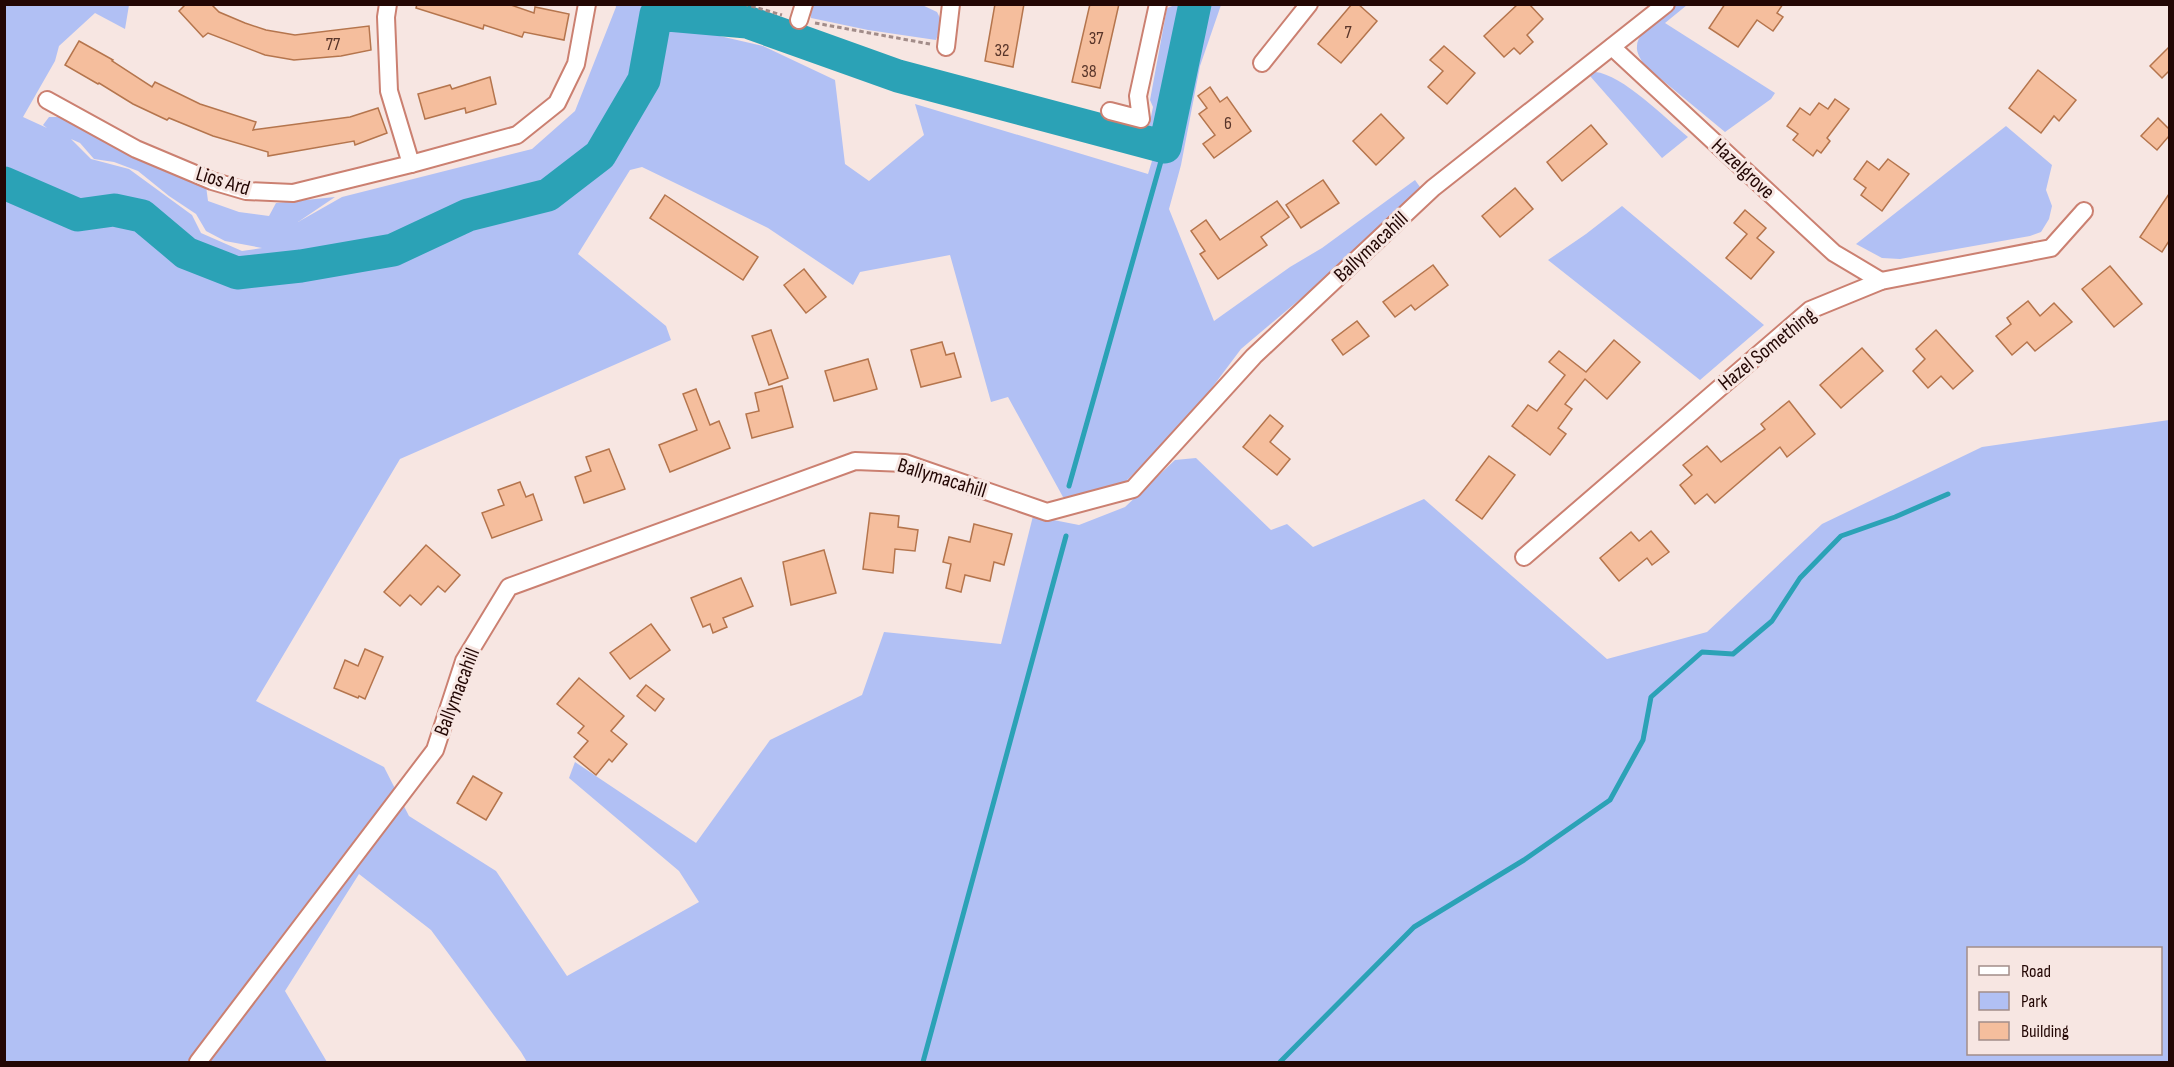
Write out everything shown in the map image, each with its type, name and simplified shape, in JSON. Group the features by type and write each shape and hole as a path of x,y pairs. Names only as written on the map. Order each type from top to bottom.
{"street":[{"path":"388,4 386,17 389,91 411,164"},
{"name":"Lios Ard","path":"47,100 136,149 213,181 246,191 293,193 517,135 557,103 576,64 587,4"},
{"path":"1110,111 1141,119 1138,96 1158,4"},
{"path":"1262,63 1309,4"},
{"name":"Ballymacahill","path":"198,1062 435,750 464,661 509,587 855,460 905,463 1047,512 1133,489 1254,356 1433,188 1666,4"},
{"path":"945,6 946,47"},
{"name":"Hazelgrove","path":"1612,47 1834,253 1881,281"},
{"name":"Hazel Something","path":"1524,558 1810,310 1881,281 2051,248 2084,211"}],"path":[{"path":"744,4 802,12 946,47"}],"green space":[{"path":"615,4 676,5 672,25 763,46 835,80 845,164 869,181 924,135 915,104 1148,174 1192,5 1221,5 1200,66 1181,165 1169,209 1214,321 1290,267 1322,248 1415,180 1420,187 1343,263 1241,349 1184,425 1122,485 1089,498 1063,497 1008,397 991,402 950,255 860,272 853,285 768,228 642,167 630,170 578,254 666,326 671,340 400,459 256,701 384,767 409,816 496,871 567,976 699,902 679,871 569,778 575,762 696,843 770,740 862,695 884,632 1001,644 1033,516 1079,525 1125,507 1175,460 1196,458 1271,530 1287,524 1313,547 1424,499 1607,659 1707,632 1822,524 1982,447 2169,420 2169,1062 527,1062 431,930 359,874 285,991 327,1062 5,1062 5,5 129,5 125,29 95,13 59,46 55,61 23,117 47,128 43,125 49,117 64,117 142,161 206,186 208,201 239,212 269,216 276,203 335,197 298,222 342,197 532,149 575,111 616,7","holes":["71,139 80,143 94,159 114,162 138,171 196,214 206,231 225,241 262,248 242,251 201,233 192,215 129,169 91,159"]},
{"path":"920,4 937,12 942,22 936,40 868,30 811,18 811,7 814,5"},
{"path":"1175,5 1188,5 1154,136 1094,119 1096,115 1149,126 1153,107 1150,100 1167,8"},
{"path":"1677,5 1687,5 1665,23 1775,93 1771,99 1725,132 1644,65 1638,54 1637,46 1642,34 1653,22"},
{"path":"1595,72 1618,80 1688,137 1662,158 1590,76"},
{"path":"2006,126 2052,165 2046,190 2052,206 2049,219 2041,232 2030,236 1900,259 1882,258 1856,244"},
{"path":"1622,206 1764,325 1700,380 1548,260"}],"building":[{"path":"186,4 211,4 219,12 245,23 266,30 295,35 369,26 371,50 341,56 294,60 265,55 208,33 203,37 179,11"},
{"path":"417,4 508,4 534,13 535,7 569,14 564,40 524,32 522,37 484,25 483,29 416,8"},
{"path":"995,4 1024,4 1013,67 985,61"},
{"path":"1090,4 1119,4 1100,88 1072,82"},
{"path":"1352,4 1358,4 1377,21 1341,63 1318,44"},
{"path":"1518,4 1529,4 1543,19 1527,35 1533,42 1520,54 1514,48 1504,57 1484,36"},
{"path":"1725,4 1783,4 1777,13 1783,17 1773,31 1757,20 1738,47 1709,28"},
{"path":"79,41 113,60 152,87 155,82 200,104 256,122 253,130 350,117 378,108 387,133 355,145 354,141 268,156 268,152 213,136 169,118 167,120 133,104 65,65"},
{"path":"1444,46 1475,73 1447,104 1428,87 1443,71 1430,60"},
{"path":"2169,47 2169,71 2162,78 2150,66"},
{"path":"2038,70 2076,100 2059,121 2054,116 2041,133 2009,108"},
{"path":"490,77 496,104 466,113 465,108 425,119 418,94 450,85 452,89"},
{"path":"1210,87 1220,102 1227,97 1251,131 1214,158 1203,144 1215,135 1199,114 1207,108 1198,96"},
{"path":"1835,99 1849,109 1827,138 1830,141 1821,153 1817,150 1813,156 1793,140 1798,134 1787,126 1800,108 1810,115 1819,103 1828,109"},
{"path":"1381,114 1404,138 1376,165 1353,141"},
{"path":"2158,118 2169,129 2169,136 2157,150 2141,136"},
{"path":"1591,125 1607,144 1562,181 1547,162"},
{"path":"1888,159 1909,174 1882,211 1861,195 1866,188 1854,179 1867,161 1879,170"},
{"path":"1323,180 1339,203 1301,228 1286,205"},
{"path":"1515,188 1533,209 1500,237 1482,216"},
{"path":"2169,194 2169,241 2162,252 2140,237"},
{"path":"665,195 758,257 743,280 650,218"},
{"path":"1277,201 1289,217 1261,237 1267,245 1218,279 1200,254 1205,251 1191,231 1206,220 1220,240"},
{"path":"1745,210 1766,228 1757,238 1774,252 1751,279 1726,258 1747,234 1734,223"},
{"path":"1433,265 1448,285 1415,310 1411,305 1395,317 1383,302"},
{"path":"2110,266 2142,304 2114,327 2082,289"},
{"path":"804,269 826,297 806,313 784,285"},
{"path":"2028,301 2040,316 2054,303 2072,322 2035,351 2027,342 2012,355 1996,336 2011,324 2007,318"},
{"path":"1357,321 1369,336 1343,355 1332,340"},
{"path":"771,330 788,378 769,385 752,336"},
{"path":"1936,330 1973,371 1953,389 1941,376 1928,388 1913,371 1925,359 1916,349"},
{"path":"1614,340 1640,362 1607,399 1585,379 1565,404 1572,409 1558,428 1566,434 1550,455 1512,426 1528,405 1537,411 1565,375 1549,362 1559,351 1586,372"},
{"path":"942,342 946,355 954,353 961,377 921,387 911,350"},
{"path":"1862,348 1883,371 1841,408 1820,385"},
{"path":"868,359 877,389 834,401 825,371"},
{"path":"782,386 793,427 752,438 746,414 759,411 755,393"},
{"path":"696,389 710,425 719,421 730,448 670,472 659,445 697,430 683,394"},
{"path":"1789,401 1815,434 1787,457 1780,447 1715,503 1707,494 1695,504 1680,485 1692,475 1683,465 1707,446 1721,462 1765,429 1761,424"},
{"path":"1270,415 1283,426 1270,442 1290,459 1277,475 1243,447"},
{"path":"609,449 625,489 584,503 575,477 591,471 586,457"},
{"path":"1489,456 1515,475 1482,519 1456,500"},
{"path":"520,482 526,497 533,494 542,520 492,538 482,513 504,505 498,490"},
{"path":"870,513 899,516 898,527 918,530 915,551 895,549 893,573 863,569"},
{"path":"974,524 1012,534 1004,565 994,562 990,581 965,575 961,592 946,588 951,564 943,562 949,537 970,542"},
{"path":"1651,531 1669,552 1652,565 1647,558 1619,581 1600,558 1631,532 1639,541"},
{"path":"426,545 460,575 445,592 438,586 421,605 410,595 400,606 384,592"},
{"path":"824,550 836,593 791,605 783,562"},
{"path":"741,578 753,606 723,618 727,627 713,633 710,624 703,627 691,598"},
{"path":"651,624 670,650 630,679 610,653"},
{"path":"365,649 383,657 365,699 334,688 345,660 358,666"},
{"path":"579,678 624,716 611,731 627,744 612,762 609,759 596,775 574,757 588,741 578,733 584,726 557,704"},
{"path":"646,685 664,699 655,711 637,696"},
{"path":"473,776 502,793 486,820 457,803"}],"waterway":[{"path":"4,183 78,215 114,210 142,216 186,253 237,273 301,266 393,250 468,215 548,195 600,155 644,80 656,14 747,22 898,76 1165,147 1195,4"},
{"path":"1069,486 1165,147"},
{"path":"1280,1062 1414,927 1524,860 1610,800 1643,740 1651,697 1702,652 1733,654 1772,621 1800,578 1841,536 1895,517 1948,494"},
{"path":"923,1062 1066,536"}]}
